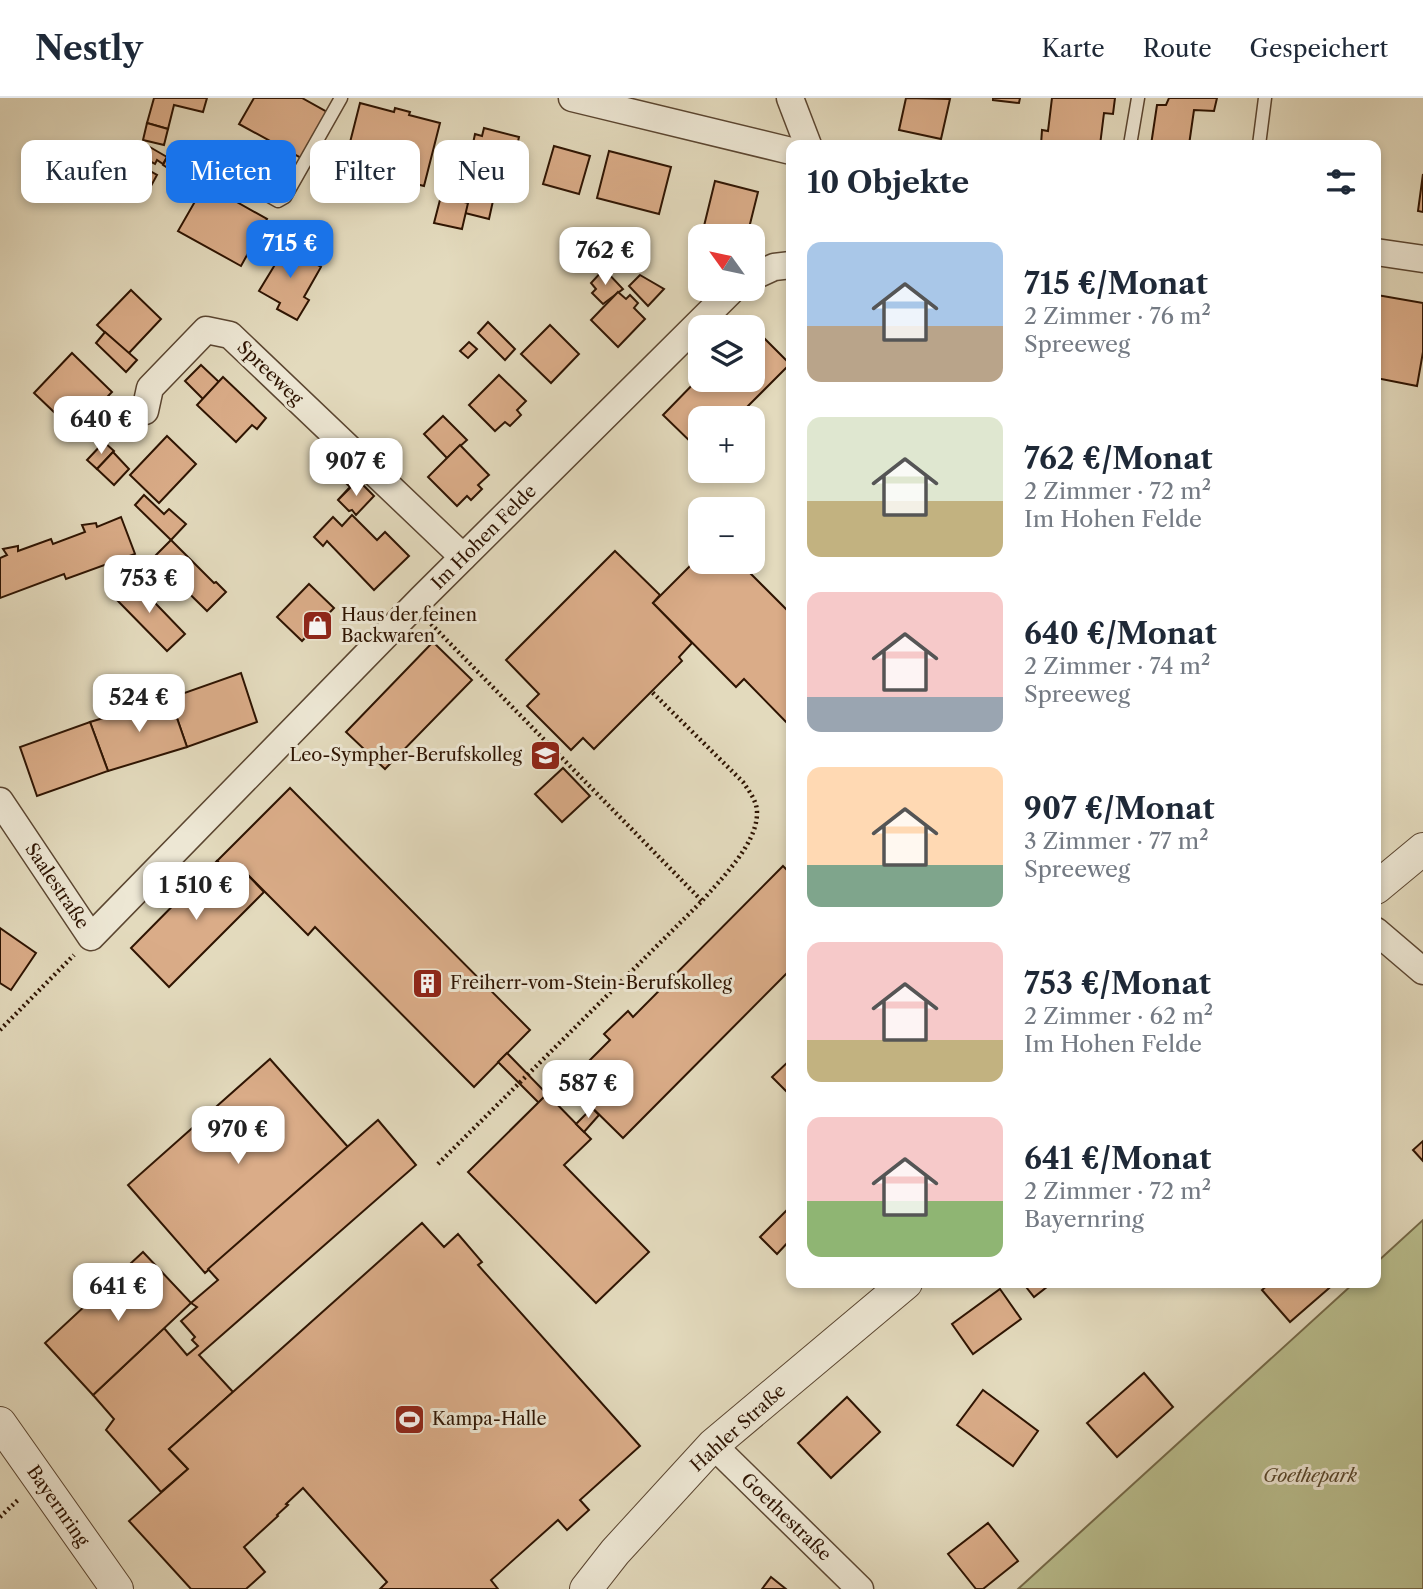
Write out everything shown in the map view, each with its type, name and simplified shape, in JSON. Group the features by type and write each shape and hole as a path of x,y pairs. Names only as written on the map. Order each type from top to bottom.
{"street":[{"path":"572,98 786,150"},
{"path":"790,98 806,140"},
{"path":"1381,253 1423,258"},
{"path":"765,271 786,266"},
{"name":"Im Hohen Felde","path":"91,937 463,557 721,301"},
{"name":"Spreeweg","path":"145,411 150,388 206,330 230,335 463,557"},
{"name":"Saalestraße","path":"0,801 91,937"},
{"path":"1381,884 1423,849"},
{"path":"1381,935 1423,971"},
{"name":"Hahler Straße","path":"586,1589 615,1552 713,1445 900,1288"},
{"name":"Bayernring","path":"0,1423 117,1589"},
{"name":"Goethestraße","path":"713,1445 860,1589"}],"lane":[{"path":"296,178 341,98"},
{"path":"1131,140 1138,98"},
{"path":"1260,140 1265,98"}],"path":[{"path":"414,607 702,901"},
{"path":"438,1164 702,901 730,869 753,835 757,813 754,797 743,782 652,692"},
{"path":"0,1030 91,937"}],"green space":[{"name":"Goethepark","path":"1423,1220 1423,1589 1018,1589 1349,1288 1381,1288 1381,1258"}],"building":[{"path":"154,98 207,98 203,112 174,105 168,129 147,123"},
{"path":"254,98 302,98 327,112 301,158 296,155 296,140 268,140 239,124"},
{"path":"906,98 950,99 941,139 899,130"},
{"path":"993,98 1020,98 1019,103"},
{"path":"1052,98 1115,98 1113,114 1104,113 1101,140 1041,140 1042,130 1048,131"},
{"path":"1169,98 1217,98 1214,111 1194,110 1190,140 1152,140 1157,105 1166,105"},
{"path":"360,103 394,112 395,108 410,112 409,115 440,123 424,186 420,185 420,140 351,140"},
{"path":"147,123 168,129 164,145 143,140"},
{"path":"484,128 519,137 518,140 474,140 475,134 482,136"},
{"path":"554,146 590,156 579,194 543,184"},
{"path":"152,148 166,156 163,164 157,160 155,164 152,162"},
{"path":"609,151 671,167 659,214 597,198"},
{"path":"1423,174 1423,212 1418,211"},
{"path":"715,181 758,192 750,224 704,224"},
{"path":"194,203 239,203 267,219 241,266 178,231"},
{"path":"439,203 468,203 462,229 434,223"},
{"path":"467,203 493,203 489,219 465,213"},
{"path":"283,241 305,253 303,257 321,267 304,297 309,300 297,320 277,309 280,303 259,291 276,263 272,261"},
{"path":"604,269 623,289 603,304 592,293 596,289 591,283"},
{"path":"640,275 664,289 648,306 629,286"},
{"path":"131,290 161,319 128,354 97,325"},
{"path":"618,292 626,299 630,295 638,303 634,308 645,319 618,347 591,320"},
{"path":"1381,296 1423,303 1423,352 1417,386 1381,379"},
{"path":"488,322 515,349 505,360 478,333"},
{"path":"550,325 579,354 551,383 521,354"},
{"path":"105,332 137,360 126,372 96,343"},
{"path":"765,339 786,360 786,368 765,389"},
{"path":"469,342 477,349 468,358 460,351"},
{"path":"72,353 112,392 87,418 67,400 55,413 34,393"},
{"path":"201,365 219,382 203,399 185,381"},
{"path":"499,375 526,401 517,410 521,415 510,426 505,422 495,431 469,405"},
{"path":"223,377 266,418 257,429 252,425 236,442 197,405"},
{"path":"688,389 688,392 762,392 748,406 688,406 688,439 663,415"},
{"path":"443,416 467,440 447,458 424,434"},
{"path":"167,436 196,464 159,503 130,475"},
{"path":"104,442 114,451 97,469 87,460"},
{"path":"460,445 489,475 478,485 482,489 471,500 467,496 457,506 428,477"},
{"path":"113,452 129,469 114,485 97,469"},
{"path":"348,470 358,480 338,500 350,487 341,478"},
{"path":"358,480 374,496 356,515 338,500"},
{"path":"144,495 164,514 169,509 186,524 171,540 135,505"},
{"path":"352,515 377,540 385,532 409,556 374,590 327,541 323,546 314,537 333,517 342,526"},
{"path":"121,517 135,554 66,579 64,574 0,598 0,558 7,555 3,549 18,546 18,551 51,539 53,544 85,532 82,525 96,523 97,527"},
{"path":"171,540 226,592 207,611 153,558"},
{"path":"615,551 660,595 653,603 692,643 679,657 682,661 594,749 583,738 571,750 527,706 539,694 506,660"},
{"path":"688,568 688,574 751,574 786,609 786,722 744,679 736,687 653,603"},
{"path":"132,579 185,634 167,651 114,597"},
{"path":"309,584 334,608 302,641 277,617"},
{"path":"433,642 472,680 385,769 346,732"},
{"path":"241,673 257,722 187,747 170,698"},
{"path":"170,698 187,747 108,771 90,722"},
{"path":"90,722 108,771 37,796 20,747"},
{"path":"563,768 590,796 562,822 535,794"},
{"name":"Freiherr-vom-Stein-Berufskolleg","path":"290,788 530,1030 474,1087 315,927 308,935 241,868 233,877 217,861"},
{"path":"217,861 233,877 241,868 264,892 169,987 131,948"},
{"path":"783,866 786,869 786,974 623,1138 567,1083 610,1040 604,1034 628,1011 633,1017"},
{"path":"0,928 36,953 11,990 0,983"},
{"path":"507,1053 547,1094 539,1103 498,1062"},
{"path":"270,1059 348,1147 205,1273 128,1185"},
{"path":"786,1064 786,1091 772,1077"},
{"path":"547,1094 591,1139 564,1165 649,1252 596,1303 468,1172"},
{"path":"592,1108 599,1115 584,1132 576,1124"},
{"path":"378,1120 416,1165 199,1355 233,1392 169,1449 188,1469 161,1492 106,1430 114,1419 93,1395 164,1328 187,1355 198,1346 192,1340 195,1337 181,1321 197,1307 191,1303 218,1280 208,1269"},
{"path":"1423,1141 1423,1161 1413,1150"},
{"path":"786,1211 786,1244 777,1254 760,1237"},
{"name":"Kampa-Halle","path":"422,1223 444,1247 458,1234 482,1262 478,1265 640,1446 580,1500 589,1510 567,1530 558,1520 491,1580 498,1589 380,1589 387,1582 303,1488 278,1516 244,1547 265,1572 246,1589 191,1589 129,1521 188,1469 169,1449"},
{"path":"143,1252 191,1303 93,1395 45,1343"},
{"path":"1027,1288 1046,1288 1034,1297"},
{"path":"1264,1288 1329,1288 1290,1322 1262,1290"},
{"path":"1000,1289 1021,1319 973,1354 952,1324"},
{"path":"1144,1373 1173,1407 1117,1457 1087,1423"},
{"path":"983,1390 1038,1431 1013,1466 957,1425"},
{"path":"847,1397 880,1432 831,1478 798,1443"},
{"path":"988,1523 1018,1561 983,1589 976,1589 948,1554"},
{"path":"771,1577 786,1589 762,1589"}],"place":[{"name":"Haus der feinen Backwaren","path":"318,625"},
{"name":"Leo-Sympher-Berufskolleg","path":"545,755"},
{"name":"Freiherr-vom-Stein-Berufskolleg","path":"427,983"},
{"name":"Kampa-Halle","path":"409,1419"}]}
